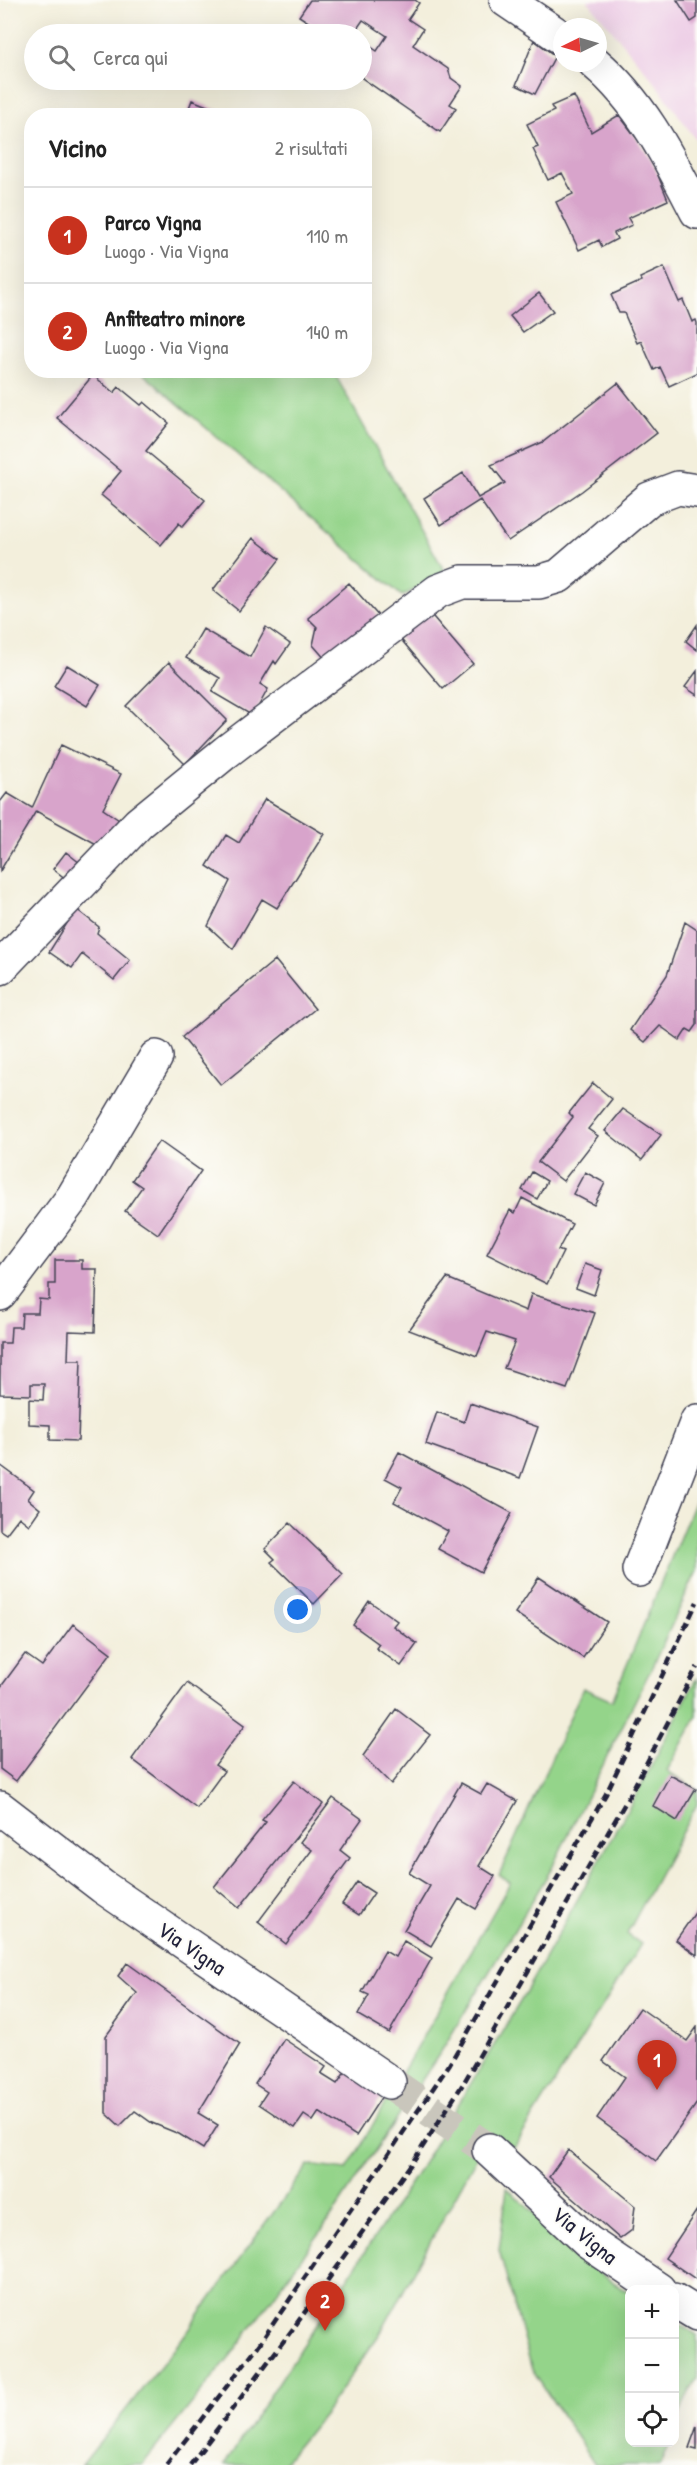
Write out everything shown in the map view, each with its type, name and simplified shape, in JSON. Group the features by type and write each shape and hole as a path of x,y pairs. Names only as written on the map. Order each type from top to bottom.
{"street":[{"path":"506,0 553,32"},
{"path":"605,72 617,82 659,140 697,212"},
{"path":"0,968 139,823 226,752 438,591 462,582 539,582 559,576 649,499 678,488 697,491"},
{"path":"0,1294 73,1197 156,1057"},
{"path":"639,1570 697,1421"},
{"name":"Via Vigna","path":"0,1808 103,1887 389,2082"},
{"name":"Via Vigna","path":"489,2150 588,2242 653,2285"},
{"path":"679,2303 697,2314"}],"shaded area":[{"path":"587,0 697,0 697,141 657,85 607,24 607,18 602,18"}],"green space":[{"path":"148,378 337,378 446,574 402,596"},
{"path":"697,1496 697,1571 654,1663 549,1873 442,2050 325,2226 231,2355 142,2465 82,2465 181,2340 308,2165 347,2170 510,1883 499,1875 583,1688 612,1701"},
{"path":"697,1677 697,1716 667,1771 697,1790 697,1804 627,1934 641,1944 514,2148 490,2133 381,2332 326,2411 282,2465 224,2465 415,2176 520,2002 642,1784"},
{"path":"507,2188 596,2271 625,2289 625,2447 667,2447 660,2465 595,2465 532,2370 499,2250"},
{"path":"679,2324 697,2335 697,2378 679,2417"}],"building":[{"path":"310,0 415,0 419,3 408,19 423,29 413,45 448,69 451,78 462,86 450,104 456,108 440,132 372,85 372,48 377,51 387,36 363,20 360,24 311,24 299,16"},
{"path":"677,0 697,0 697,18 691,22"},
{"path":"534,40 553,54 553,60 535,94 516,85"},
{"path":"574,96 591,132 619,115 655,168 668,200 628,218 632,225 614,233 617,239 602,247 599,240 579,250 556,202 573,194 562,173 548,180 533,149 538,147 527,124 554,111 551,106"},
{"path":"192,100 212,108 189,108"},
{"path":"664,267 679,302 683,300 692,322 696,320 697,323 697,373 669,386 660,367 654,370 641,341 637,343 624,313 619,313 611,295 642,281 640,278"},
{"path":"539,293 553,311 523,332 510,316"},
{"path":"90,378 96,378 114,393 119,387 141,405 144,402 169,423 146,451 205,500 182,527 179,523 161,545 101,495 121,471 57,418"},
{"path":"618,383 657,433 582,491 508,541 480,500 441,525 424,498 463,473 478,498 505,483 491,465 543,442"},
{"path":"253,538 280,559 239,611 213,590"},
{"path":"349,583 381,619 327,661 313,645 317,627 308,618"},
{"path":"428,611 473,664 443,689 398,636"},
{"path":"697,625 697,650 686,641"},
{"path":"266,627 290,644 276,664 274,661 260,684 268,689 253,716 212,692 220,678 186,658 203,629 250,657"},
{"path":"169,662 227,720 185,764 126,706"},
{"path":"67,665 100,685 87,706 54,686"},
{"path":"697,671 697,695 685,687"},
{"path":"61,745 121,774 103,809 125,824 102,847 36,811 0,871 0,802 7,793 32,808"},
{"path":"265,799 324,834 277,908 262,899 233,949 208,926 230,881 207,866 226,835 239,843"},
{"path":"66,852 85,867 70,882 53,869"},
{"path":"76,909 99,927 97,933 130,960 114,980 82,954 72,968 49,952"},
{"path":"685,922 697,930 697,1025 692,1032 687,1029 680,1040 660,1026 645,1042 630,1030 667,975"},
{"path":"275,960 315,1009 221,1085 182,1037"},
{"path":"593,1083 612,1099 588,1129 598,1136 563,1181 538,1162 573,1117 569,1113"},
{"path":"623,1109 661,1135 642,1160 605,1131"},
{"path":"159,1141 201,1171 158,1234 125,1211 142,1187 132,1180"},
{"path":"532,1172 547,1181 537,1199 522,1190"},
{"path":"585,1172 605,1183 594,1205 573,1194"},
{"path":"522,1198 572,1224 558,1250 563,1252 547,1284 487,1254 510,1210 515,1213"},
{"path":"55,1260 82,1260 82,1269 97,1269 95,1332 69,1331 68,1360 81,1360 78,1441 50,1440 50,1425 29,1424 29,1399 43,1400 44,1384 31,1384 31,1395 0,1394 0,1343 10,1343 11,1327 21,1327 22,1313 38,1313 39,1299 49,1300 49,1284 55,1284"},
{"path":"585,1264 602,1270 594,1295 576,1288"},
{"path":"447,1278 526,1311 531,1294 595,1313 567,1389 504,1368 515,1341 487,1332 477,1356 409,1330"},
{"path":"470,1403 538,1427 520,1478 426,1444 437,1412 464,1422"},
{"path":"399,1452 512,1513 481,1572 438,1549 448,1531 394,1502 402,1487 385,1478"},
{"path":"0,1465 34,1490 28,1499 40,1509 29,1525 19,1517 6,1534 0,1530"},
{"path":"290,1523 343,1574 314,1604 271,1562 275,1559 265,1549"},
{"path":"539,1577 607,1622 583,1658 515,1613"},
{"path":"369,1601 397,1621 393,1626 417,1644 401,1666 376,1648 379,1644 353,1625"},
{"path":"73,1624 111,1653 16,1781 0,1769 0,1688 25,1654 42,1666"},
{"path":"187,1683 245,1725 215,1765 224,1771 197,1808 132,1759"},
{"path":"396,1709 430,1735 391,1784 363,1756"},
{"path":"670,1775 696,1789 677,1821 653,1806"},
{"path":"294,1781 323,1804 239,1908 214,1887 266,1822 262,1820"},
{"path":"461,1783 481,1794 487,1784 517,1801 479,1866 495,1876 476,1909 459,1899 431,1946 404,1930 430,1886 409,1873"},
{"path":"333,1798 362,1819 340,1850 350,1858 286,1944 258,1922 312,1850 300,1842"},
{"path":"357,1882 374,1893 359,1915 342,1904"},
{"path":"697,1910 697,1955 676,1940"},
{"path":"404,1941 432,1958 389,2033 358,2015 369,1995 362,1992 385,1951 395,1957"},
{"path":"127,1963 240,2044 198,2113 218,2125 203,2149 179,2134 152,2123 135,2111 120,2126 106,2113 106,2036 137,1993 118,1976"},
{"path":"640,2008 687,2041 697,2027 697,2103 656,2161 597,2118 625,2077 603,2061"},
{"path":"284,2039 326,2067 321,2074 337,2084 347,2069 384,2093 356,2136 319,2112 313,2121 304,2115 295,2128 259,2104 267,2092 255,2084"},
{"path":"568,2150 635,2206 632,2230 620,2239 549,2177"},
{"path":"697,2210 697,2280 665,2258"},
{"path":"697,2426 697,2450 689,2448"}],"tunnel":[{"path":"389,2082 489,2150"}],"railway":[{"path":"166,2465 258,2346 449,2065 606,1794 697,1602"},
{"path":"190,2465 292,2330 416,2157 463,2084 628,1798 697,1667"}],"place":[{"name":"Parco Vigna","path":"657,2090"},
{"name":"Anfiteatro minore","path":"325,2331"}]}
